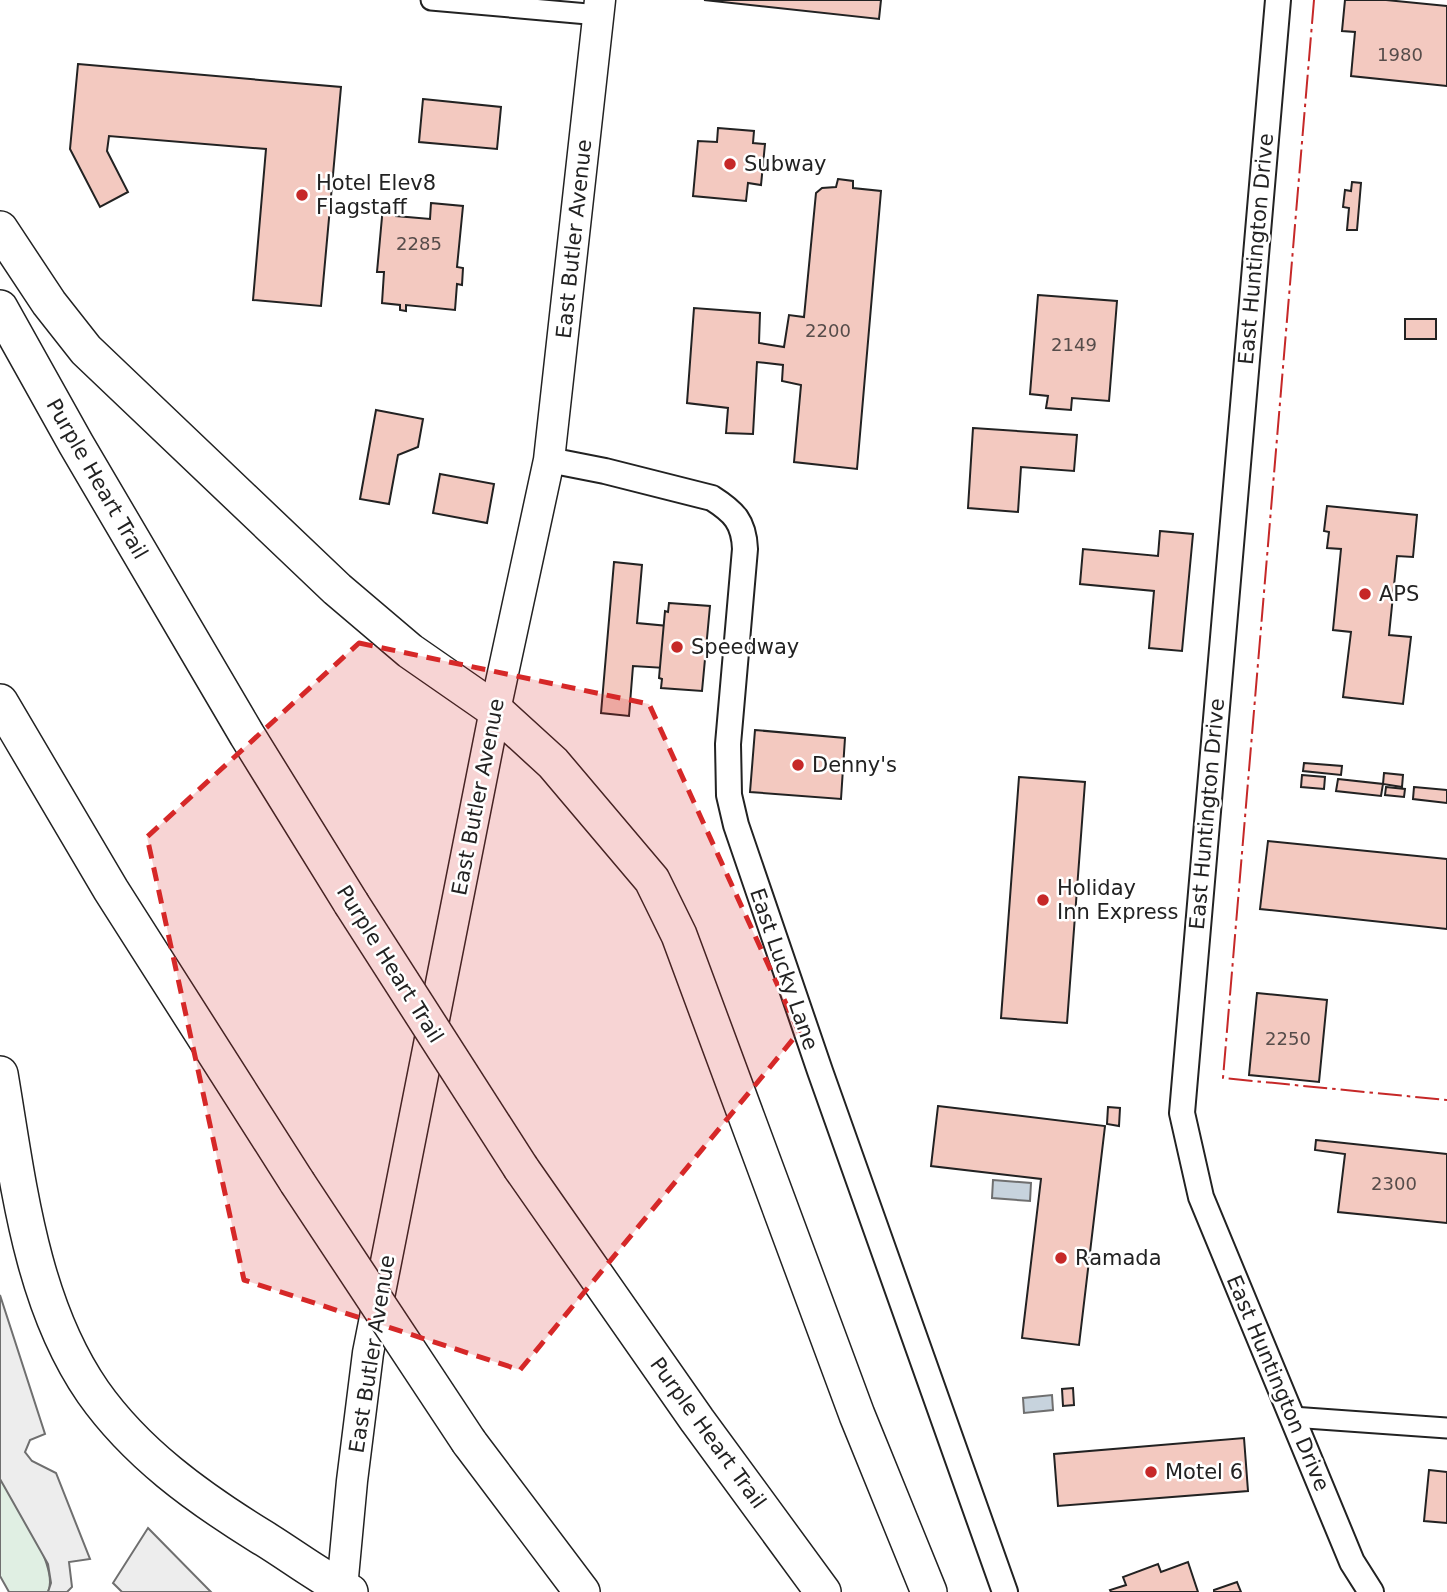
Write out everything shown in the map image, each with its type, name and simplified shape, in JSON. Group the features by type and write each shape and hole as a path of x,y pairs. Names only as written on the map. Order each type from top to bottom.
{"highway":[{"path":"0,229 49,303 86,350 337,589 410,651 495,710 553,763 652,880 679,935 847,1390 929,1592"},
{"name":"Purple Heart Trail","path":"0,308 76,444 240,724 351,903 521,1168 823,1592"},
{"path":"0,702 111,890 297,1182 469,1441 582,1592"},
{"path":"0,1074 31,1241 58,1325 92,1391 120,1426 150,1456 190,1489 345,1591"}],"main road":[{"name":"East Butler Avenue","path":"345,1591 352,1481 368,1353 495,710 549,460 600,8"}],"street":[{"path":"431,0 600,8"},
{"name":"East Huntington Drive","path":"1278,0 1182,1113 1200,1197 1352,1562 1371,1592"},
{"name":"East Lucky Lane","path":"549,460 712,498 732,513 744,533 745,549 728,744 728,786 736,825 815,1059 1005,1592"},
{"path":"1292,1417 1447,1428"}],"highlighted area":[{"path":"359,643 649,704 799,1032 520,1370 244,1280 147,837"}],"green space":[{"path":"0,1479 42,1551 48,1567 48,1592 9,1592 0,1576"}],"shaded area":[{"path":"993,1180 1031,1183 1030,1201 992,1198"},
{"path":"0,1295 45,1434 30,1440 25,1452 32,1461 56,1473 90,1559 69,1562 72,1587 67,1592 48,1592 51,1583 48,1564 0,1479"},
{"path":"1052,1395 1053,1410 1024,1413 1023,1398"},
{"path":"148,1528 211,1592 122,1592 113,1583"}],"building":[{"path":"704,0 881,0 879,19"},
{"path":"1345,0 1386,0 1447,6 1447,86 1351,76 1355,32 1342,31"},
{"path":"78,64 341,87 321,306 253,300 266,149 109,136 107,151 128,192 100,207 70,149"},
{"path":"423,99 501,107 497,149 419,142"},
{"name":"Subway","path":"718,128 754,131 753,143 765,144 761,185 748,183 746,201 693,196 698,141 717,142"},
{"path":"838,179 853,181 853,188 881,191 857,469 794,462 801,385 782,381 783,365 757,362 753,434 726,433 728,408 687,403 694,308 760,313 759,343 784,347 789,315 804,317 816,193 822,188 836,187"},
{"path":"1352,182 1361,183 1357,230 1347,230 1349,208 1343,207 1345,190 1351,191"},
{"path":"431,203 463,206 457,267 463,268 462,285 457,284 455,310 406,305 406,311 400,310 400,305 382,303 384,272 377,272 383,206 397,207 396,216 430,219"},
{"path":"1038,295 1117,301 1109,401 1072,398 1071,410 1046,408 1048,396 1030,394"},
{"path":"1405,319 1436,319 1436,339 1405,339"},
{"path":"376,410 423,419 418,447 398,455 389,504 360,499"},
{"path":"973,428 1077,435 1074,471 1021,467 1018,512 968,508"},
{"path":"440,474 494,484 487,523 433,513"},
{"name":"APS","path":"1327,506 1417,515 1413,557 1397,556 1389,635 1411,637 1403,704 1343,697 1351,632 1333,630 1341,549 1327,548 1329,532 1324,531"},
{"path":"1160,531 1193,534 1182,651 1149,648 1154,591 1080,584 1083,549 1158,556"},
{"path":"614,562 642,565 637,623 668,626 665,668 633,666 629,716 601,713"},
{"path":"669,603 710,606 702,691 661,688 662,679 659,678 665,611 668,612"},
{"name":"Denny's","path":"755,730 845,738 841,799 750,792"},
{"path":"1304,763 1342,766 1341,775 1303,771"},
{"path":"1384,773 1403,775 1402,787 1383,784"},
{"path":"1302,775 1325,777 1324,789 1301,787"},
{"name":"Holiday Inn Express","path":"1019,777 1085,782 1067,1023 1001,1018"},
{"path":"1338,779 1383,784 1381,796 1336,791"},
{"path":"1386,787 1405,789 1404,797 1385,795"},
{"path":"1414,787 1447,790 1447,803 1413,799"},
{"path":"1268,841 1447,859 1447,929 1260,909"},
{"path":"1257,993 1327,1000 1319,1082 1249,1075"},
{"name":"Ramada","path":"938,1106 1105,1126 1079,1345 1022,1338 1041,1179 931,1166"},
{"path":"1108,1107 1120,1108 1119,1126 1107,1124"},
{"path":"1316,1140 1447,1154 1447,1223 1338,1212 1345,1154 1315,1150"},
{"path":"1073,1388 1074,1405 1063,1406 1062,1389"},
{"name":"Motel 6","path":"1244,1438 1248,1491 1058,1506 1054,1454"},
{"path":"1429,1470 1447,1472 1447,1523 1424,1521"},
{"path":"1188,1562 1198,1592 1110,1590 1126,1585 1123,1577 1158,1564 1161,1572"},
{"path":"1237,1582 1241,1592 1214,1592 1214,1590"}],"power":[{"path":"1314,0 1223,1078 1447,1100"}],"place":[{"name":"Subway","path":"730,164"},
{"name":"Hotel Elev8 Flagstaff","path":"302,195"},
{"name":"APS","path":"1365,594"},
{"name":"Speedway","path":"677,647"},
{"name":"Denny's","path":"798,765"},
{"name":"Holiday Inn Express","path":"1043,900"},
{"name":"Ramada","path":"1061,1258"},
{"name":"Motel 6","path":"1151,1472"}]}
